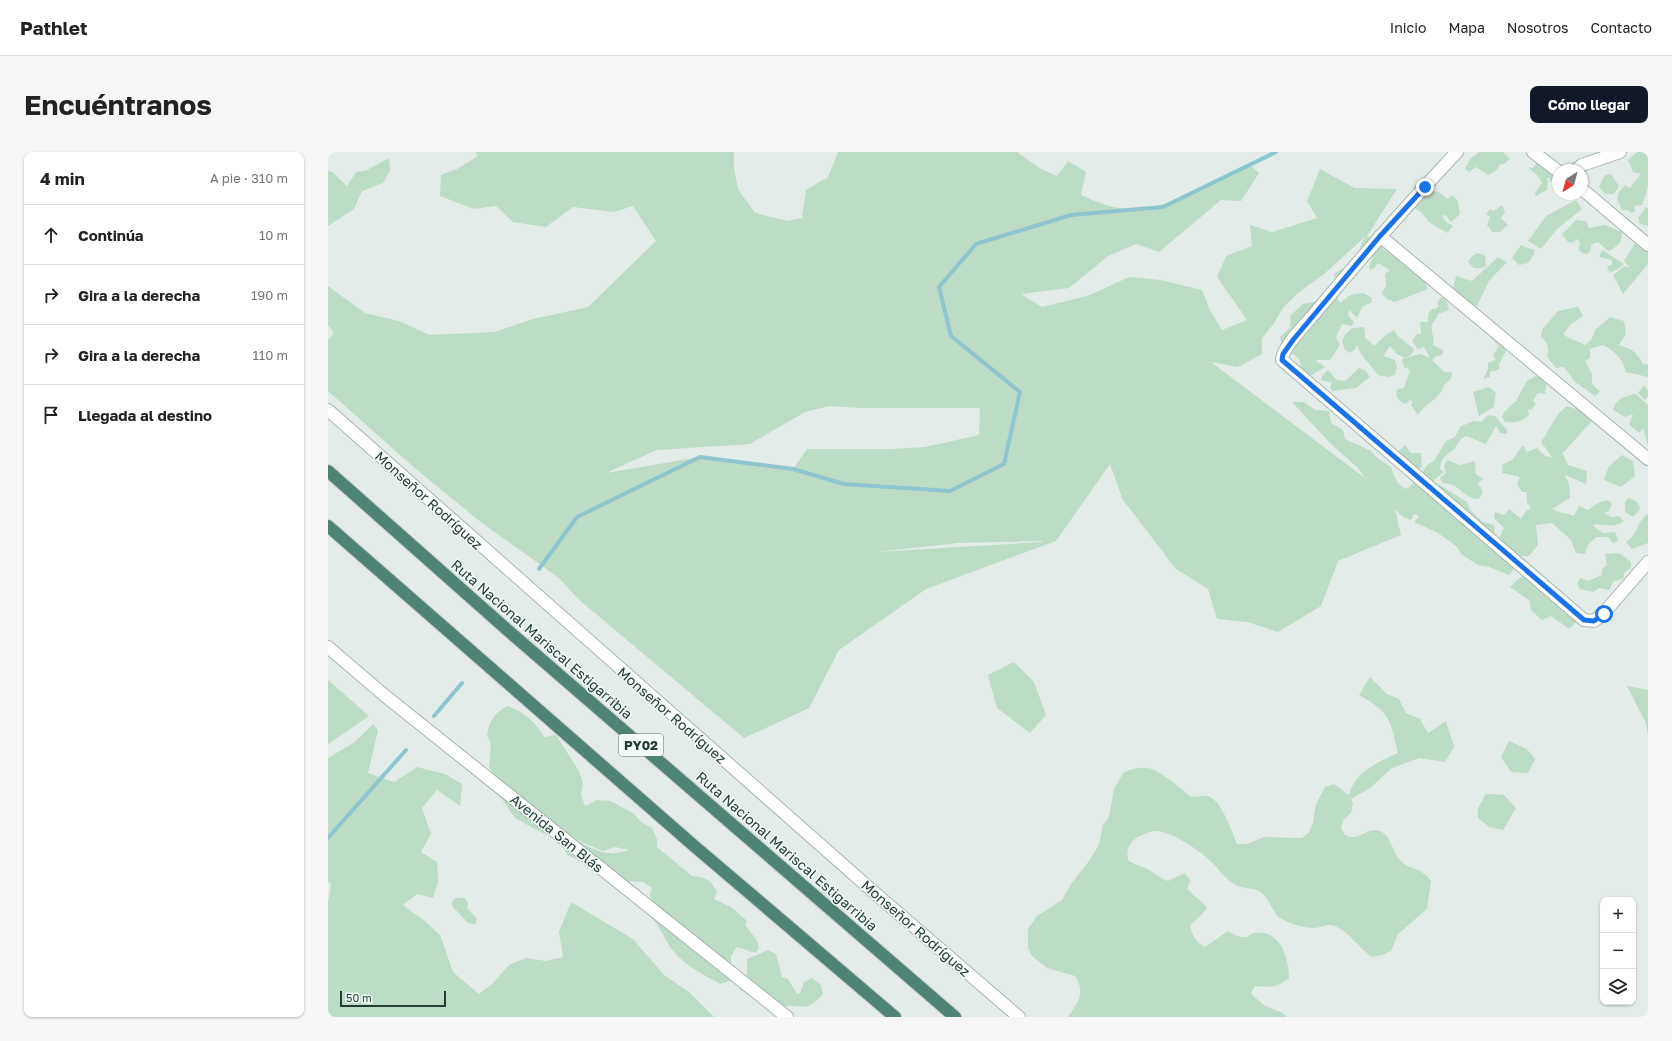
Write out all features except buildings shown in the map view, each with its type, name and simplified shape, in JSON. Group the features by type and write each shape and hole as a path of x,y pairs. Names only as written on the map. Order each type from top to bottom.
{"highway":[{"name":"Ruta Nacional Mariscal Estigarribia","path":"328,471 512,634 955,1017"},
{"name":"PY02","path":"328,526 693,845 895,1017"}],"street":[{"path":"1457,152 1380,236 1293,340 1281,357 1283,362 1584,620 1594,621 1604,614 1648,562"},
{"path":"1533,152 1552,166"},
{"path":"1585,164 1620,152"},
{"path":"1588,194 1648,245"},
{"path":"1380,236 1648,459"},
{"name":"Monseñor Rodríguez","path":"328,410 864,884 1019,1017"},
{"name":"Avenida San Blás","path":"328,647 384,695 787,1017"}],"green space":[{"path":"475,152 734,152 734,168 738,189 755,213 787,221 802,218 806,190 828,177 838,152 1017,152 1041,169 1057,176 1068,161 1086,172 1081,195 1099,203 1124,209 1145,208 1176,200 1191,194 1249,164 1259,173 1241,201 1221,200 1159,252 1136,244 1108,256 1069,288 1021,294 1042,307 1090,295 1129,277 1161,280 1202,290 1210,311 1222,330 1247,320 1217,277 1226,256 1252,246 1250,225 1272,232 1317,218 1307,201 1320,169 1355,188 1397,189 1367,236 1377,237 1383,249 1395,257 1400,256 1422,275 1428,289 1395,302 1387,299 1382,294 1386,285 1385,274 1390,270 1378,263 1370,270 1369,266 1373,257 1370,257 1338,287 1334,274 1359,259 1360,247 1365,237 1324,274 1298,293 1282,309 1275,322 1262,338 1262,354 1238,367 1211,362 1365,478 1358,468 1332,445 1292,402 1304,402 1315,410 1329,411 1331,423 1343,430 1345,439 1369,450 1391,467 1398,483 1406,489 1416,481 1427,465 1434,461 1446,441 1455,437 1460,427 1473,421 1481,422 1488,415 1495,416 1507,430 1507,434 1500,433 1496,426 1486,444 1466,436 1461,439 1454,449 1444,457 1441,462 1440,469 1444,472 1433,481 1467,502 1470,510 1483,522 1494,525 1495,539 1515,568 1509,575 1489,567 1478,565 1462,555 1456,546 1438,533 1414,522 1419,516 1414,514 1411,520 1403,517 1395,509 1401,535 1338,561 1321,606 1278,632 1247,622 1217,619 1208,589 1176,569 1123,500 1110,464 1056,541 926,589 839,650 809,708 744,738 578,599 559,578 482,523 417,470 328,391 328,339 334,333 328,325 328,286 365,313 399,321 429,335 495,332 533,319 588,307 656,241 633,206 614,212 573,207 546,227 513,222 496,206 474,209 440,196 441,175 457,169 478,156","holes":["829,406 861,408 980,408 979,435 925,447 892,449 807,449 793,469 700,457 606,473 657,450 750,444 805,412","1042,542 876,552 958,543"]},
{"path":"1479,152 1503,152 1510,159 1504,164 1500,164 1497,170 1488,175 1476,167 1469,172 1465,169 1470,159"},
{"path":"1637,152 1648,152 1648,187 1642,205 1634,206 1635,211 1632,213 1628,210 1622,210 1617,198 1619,192 1625,185 1630,188 1641,174 1633,172 1628,160"},
{"path":"389,158 390,170 383,183 362,191 354,209 328,226 328,171 332,172 347,186 356,172 365,171"},
{"path":"1539,160 1548,164 1544,170 1549,170 1552,172 1552,181 1549,182 1550,178 1547,178 1547,190 1536,196 1535,193 1542,183 1538,176 1528,167 1533,168"},
{"path":"1611,174 1619,186 1614,194 1605,194 1599,187 1605,175"},
{"path":"1431,191 1439,192 1447,199 1453,195 1458,202 1460,214 1451,222 1446,215 1442,216 1446,222 1453,226 1447,233 1429,222 1421,212 1410,205"},
{"path":"1576,200 1582,209 1557,229 1541,249 1528,241 1546,216"},
{"path":"1502,205 1505,212 1501,218 1508,225 1500,232 1492,232 1487,225 1490,217 1486,214 1490,209 1494,211"},
{"path":"1646,207 1648,208 1648,226 1640,224 1638,218"},
{"path":"1576,220 1586,221 1589,228 1605,225 1622,232 1620,242 1617,246 1608,251 1598,242 1592,244 1589,253 1585,254 1579,251 1580,242 1577,239 1572,243 1568,242 1562,234"},
{"path":"1635,243 1645,245 1648,248 1648,264 1623,294 1613,275 1625,266 1630,268 1624,261"},
{"path":"1521,245 1534,250 1534,254 1528,263 1519,265 1512,258"},
{"path":"1602,250 1624,264 1610,273 1607,267 1612,264 1612,260 1599,257"},
{"path":"1478,253 1485,256 1486,266 1482,268 1474,268 1468,262 1472,256"},
{"path":"1498,257 1507,262 1489,281 1477,306 1461,299 1452,292 1456,276 1472,281"},
{"path":"1363,293 1371,297 1372,302 1362,307 1357,318 1349,310 1348,315 1354,322 1352,326 1342,324 1336,337 1340,345 1330,360 1315,360 1325,367 1310,376 1301,368 1298,358 1285,349 1281,342 1280,337 1290,328 1291,315 1303,304 1314,302 1324,296 1335,294 1340,303 1350,295"},
{"path":"1441,297 1447,302 1449,310 1438,314 1433,322 1433,345 1443,350 1442,355 1436,356 1432,360 1444,372 1452,372 1451,379 1444,385 1440,394 1418,415 1411,405 1413,402 1410,400 1406,404 1399,400 1396,395 1397,389 1404,388 1410,370 1404,367 1402,359 1420,354 1430,358 1424,347 1418,349 1412,341 1417,334 1421,334 1420,322 1428,322 1428,314 1432,309 1439,306 1437,303"},
{"path":"1578,307 1583,316 1571,324 1563,334 1568,338 1585,345 1591,340 1596,329 1610,317 1624,321 1626,334 1619,345 1634,352 1643,364 1648,365 1648,377 1626,372 1623,363 1618,356 1612,350 1603,345 1590,349 1590,358 1585,361 1592,374 1592,384 1600,391 1595,396 1575,382 1564,367 1556,368 1547,356 1548,348 1541,336 1542,330 1558,311"},
{"path":"1364,327 1365,337 1374,346 1394,330 1398,336 1414,349 1411,355 1405,358 1397,354 1390,346 1383,356 1395,360 1397,367 1395,375 1388,377 1378,375 1358,349 1357,344 1355,349 1350,353 1345,350 1342,341 1345,335 1352,328"},
{"path":"1494,334 1505,344 1506,351 1499,364 1499,369 1493,372 1493,370 1490,372 1490,377 1483,379 1488,369 1488,363 1496,360 1493,355 1499,346 1489,336"},
{"path":"1359,368 1365,370 1370,377 1356,388 1332,391 1330,387 1332,383 1321,380 1322,376 1328,370 1337,380 1345,381"},
{"path":"1536,376 1543,377 1547,383 1545,394 1538,393 1533,401 1536,404 1532,409 1528,410 1529,415 1518,422 1505,422 1502,417 1504,412 1516,401 1527,381"},
{"path":"1644,385 1648,391 1648,396 1645,400 1638,393"},
{"path":"1489,387 1496,393 1494,407 1479,416 1473,392"},
{"path":"1636,394 1648,405 1648,446 1643,428 1640,433 1629,425 1633,414 1625,417 1613,410 1614,406 1619,400"},
{"path":"1567,406 1582,411 1592,421 1561,455 1563,454 1568,465 1587,471 1586,484 1565,475 1569,484 1570,498 1552,509 1574,516 1579,506 1588,510 1600,502 1609,501 1612,503 1609,511 1604,513 1612,517 1619,516 1624,521 1617,525 1595,524 1593,526 1603,533 1615,532 1618,540 1614,544 1608,537 1596,537 1588,545 1585,554 1576,553 1571,540 1552,523 1536,525 1538,545 1529,556 1514,555 1505,548 1499,539 1504,528 1494,518 1495,512 1504,515 1509,509 1521,519 1527,510 1531,509 1527,502 1527,492 1522,492 1517,484 1520,477 1502,473 1502,465 1512,460 1523,445 1527,452 1537,448 1545,456 1552,457 1541,442 1559,413"},
{"path":"1405,445 1411,453 1421,453 1422,467 1414,471 1394,456"},
{"path":"1622,455 1633,461 1635,476 1621,487 1604,480 1609,466"},
{"path":"1447,460 1460,465 1475,461 1476,474 1483,479 1478,483 1483,492 1479,499 1468,496 1454,486 1443,483 1440,478 1446,473 1444,467"},
{"path":"1628,498 1639,505 1640,509 1633,517 1625,512 1625,502"},
{"path":"1648,514 1648,543 1632,549 1626,542 1633,536 1644,517"},
{"path":"1605,554 1621,554 1631,562 1631,568 1624,573 1624,578 1613,582 1609,590 1599,588 1593,592 1580,589 1577,584 1580,578 1588,581 1602,575 1602,569 1607,565"},
{"path":"1522,576 1530,582 1540,585 1545,578 1556,588 1577,621 1569,629 1551,616 1542,620 1531,610 1530,601 1510,587"},
{"path":"1014,662 1034,682 1046,715 1030,733 997,708 988,675"},
{"path":"1370,677 1387,694 1399,699 1406,713 1420,719 1428,733 1446,721 1454,747 1445,762 1419,758 1392,768 1370,788 1351,799 1353,804 1351,813 1344,819 1341,828 1345,835 1353,837 1373,830 1384,833 1390,841 1398,858 1404,864 1419,870 1431,881 1427,909 1398,934 1391,951 1372,957 1345,932 1335,926 1329,925 1310,928 1285,921 1276,914 1262,893 1255,889 1237,886 1226,878 1206,857 1182,840 1168,834 1153,831 1138,837 1132,842 1127,853 1128,860 1168,881 1185,873 1190,880 1187,889 1207,907 1190,926 1195,939 1205,947 1228,931 1241,937 1247,937 1254,933 1263,933 1270,935 1276,940 1285,954 1289,970 1289,978 1281,984 1273,986 1255,986 1251,994 1265,1006 1283,1013 1287,1017 1068,1017 1078,1002 1080,987 1078,982 1075,976 1047,968 1032,956 1028,948 1028,929 1037,916 1062,900 1071,884 1089,861 1099,845 1103,825 1109,817 1114,789 1124,772 1134,769 1149,768 1167,778 1191,797 1210,797 1219,805 1237,844 1247,844 1264,837 1302,838 1309,832 1313,823 1316,804 1325,787 1334,784 1349,795 1356,780 1362,774 1375,764 1398,753 1393,732 1383,712 1359,695"},
{"path":"328,680 369,716 328,744"},
{"path":"1627,686 1648,690 1648,735 1646,723"},
{"path":"507,706 519,711 529,718 544,737 556,735 579,771 583,783 581,795 585,806 597,800 610,801 633,813 641,822 652,828 657,839 657,847 692,876 710,881 717,892 714,899 731,907 747,921 745,925 756,939 759,947 756,953 737,947 731,956 731,981 720,984 690,966 674,952 657,924 650,916 653,902 650,895 652,888 643,882 626,881 567,855 564,847 573,838 600,852 613,853 629,850 615,847 603,851 581,842 571,835 555,838 540,832 515,818 500,796 505,786 489,768 491,745 487,734 490,723 497,713"},
{"path":"373,724 378,730 368,773 394,782 417,767 445,774 462,784 460,806 437,790 422,808 431,834 421,852 437,862 438,882 433,898 417,894 403,905 426,922 440,935 453,972 479,994 493,983 509,965 526,958 546,961 563,957 559,932 571,902 633,939 664,975 689,992 714,1017 328,1017 328,902 331,884 328,882 328,758 355,742"},
{"path":"1509,741 1527,749 1535,759 1528,773 1511,772 1501,757"},
{"path":"1486,794 1504,795 1516,808 1503,830 1489,827 1478,818 1478,808"},
{"path":"456,898 465,898 468,904 467,908 477,919 475,925 467,922 452,906 452,902"},
{"path":"768,950 776,954 782,977 788,979 797,994 800,993 804,982 812,978 821,985 823,994 810,1005 802,1007 788,1006 781,1008 740,990 737,984 742,977 747,975 747,959"}],"waterway":[{"path":"539,569 577,517 700,457 793,469 844,484 950,491 1004,464 1020,392 951,336 939,287 976,244 1071,215 1163,207 1276,152"},
{"path":"434,716 462,683"},
{"path":"328,838 406,750"}],"route":[{"path":"1425,187 1380,236 1293,340 1281,357 1282,360 1584,620 1594,621 1604,614"}]}
